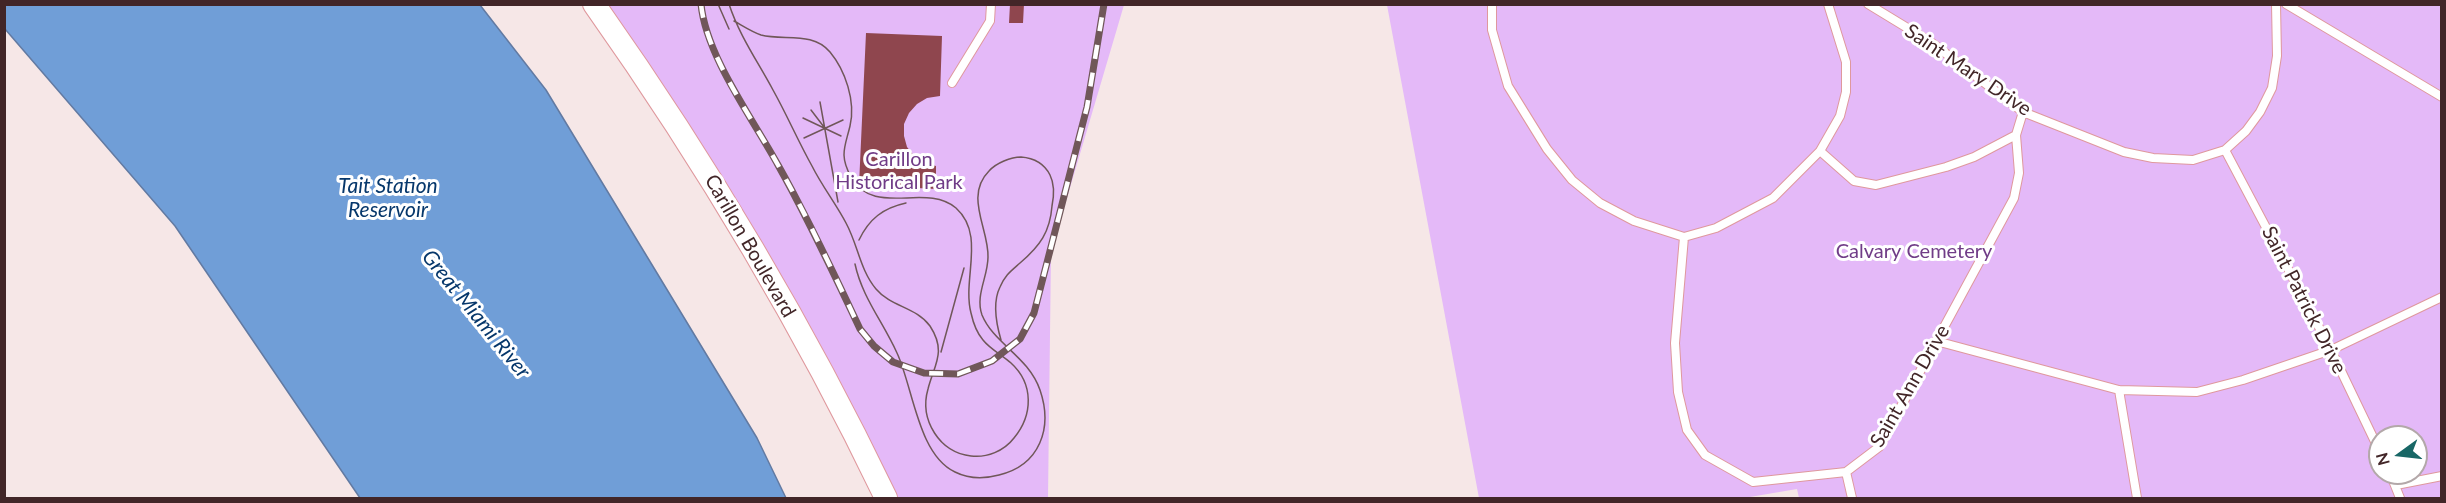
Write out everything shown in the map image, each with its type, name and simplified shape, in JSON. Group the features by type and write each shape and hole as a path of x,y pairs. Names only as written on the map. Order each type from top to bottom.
{"street":[{"name":"Carillon Boulevard","path":"594,4 689,143 735,218 825,376 886,498"}],"lane":[{"path":"952,83 990,21 991,4"},
{"path":"1492,4 1492,30 1509,86 1547,149 1566,172 1600,203 1634,221 1684,237 1716,228 1773,198 1820,151 1840,116 1846,92 1846,62 1828,4"},
{"name":"Saint Mary Drive","path":"1868,4 1932,43 2022,112 2124,152 2153,158 2193,160 2225,150 2246,131 2260,112 2272,88 2277,56 2276,4"},
{"path":"2286,4 2442,97"},
{"name":"Saint Ann Drive","path":"1846,472 1879,447 2014,198 2019,173 2016,135 2022,112"},
{"path":"1820,151 1854,181 1876,185 1946,167 1974,157 2016,135"},
{"name":"Saint Patrick Drive","path":"2225,150 2331,350 2368,427"},
{"path":"1684,237 1675,342 1678,392 1687,430 1705,455 1753,482 1846,472 1852,498"},
{"path":"1936,341 2119,390 2197,392 2243,380 2331,350 2442,297"},
{"path":"2119,390 2137,498"},
{"path":"2396,485 2400,498"}],"green space":[{"name":"Carillon Historical Park","path":"594,5 1124,5 1051,252 1048,498 886,498 862,448"},
{"name":"Calvary Cemetery","path":"1387,5 2441,5 2441,498 1799,498 1797,489 1744,498 1479,498"}],"water":[{"name":"Tait Station Reservoir","path":"4,5 480,5 546,90 757,438 786,498 360,498 175,226 5,29"}],"building":[{"path":"1010,4 1024,4 1023,23 1009,23"},
{"path":"866,33 942,36 940,96 927,98 917,104 909,113 904,124 907,147 915,157 936,166 936,189 859,185"}],"tram line":[{"path":"718,4 729,29"},
{"path":"729,4 733,15 738,27 743,37 807,157 846,223 871,282 889,300 918,315 930,326 935,335 938,343 938,358 926,401 929,423 934,433 941,442 960,454 983,456 1000,450 1010,443 1025,420 1027,390 1019,371 986,343 978,334 974,323 969,300 972,244 965,219 956,208 944,201 930,198 886,198 861,189 851,177 844,157 852,106 848,86 830,52 815,41 761,35 751,31 737,23 734,21"},
{"path":"820,102 838,202"},
{"path":"811,110 824,127"},
{"path":"803,118 841,136"},
{"path":"804,138 843,120"},
{"path":"855,264 868,298 903,367 918,419 933,451 943,463 955,472 966,476 988,477 1013,470 1025,463 1040,443 1044,431 1044,404 1035,378 1020,359 994,334 982,315 980,300 988,257 979,213 978,191 989,171 1000,163 1021,157 1038,162 1048,171 1053,183 1051,215 1043,238 1008,274 1000,287 995,306 1001,340"},
{"path":"859,240 872,220 884,211 906,203"},
{"path":"941,352 964,268"}],"railway":[{"path":"701,4 705,24 721,66 800,205 860,329 874,346 893,362 924,373 958,374 992,361 1020,339 1034,313 1087,107 1104,4"}],"water label":[{"name":"Great Miami River","path":"476,314"}]}
